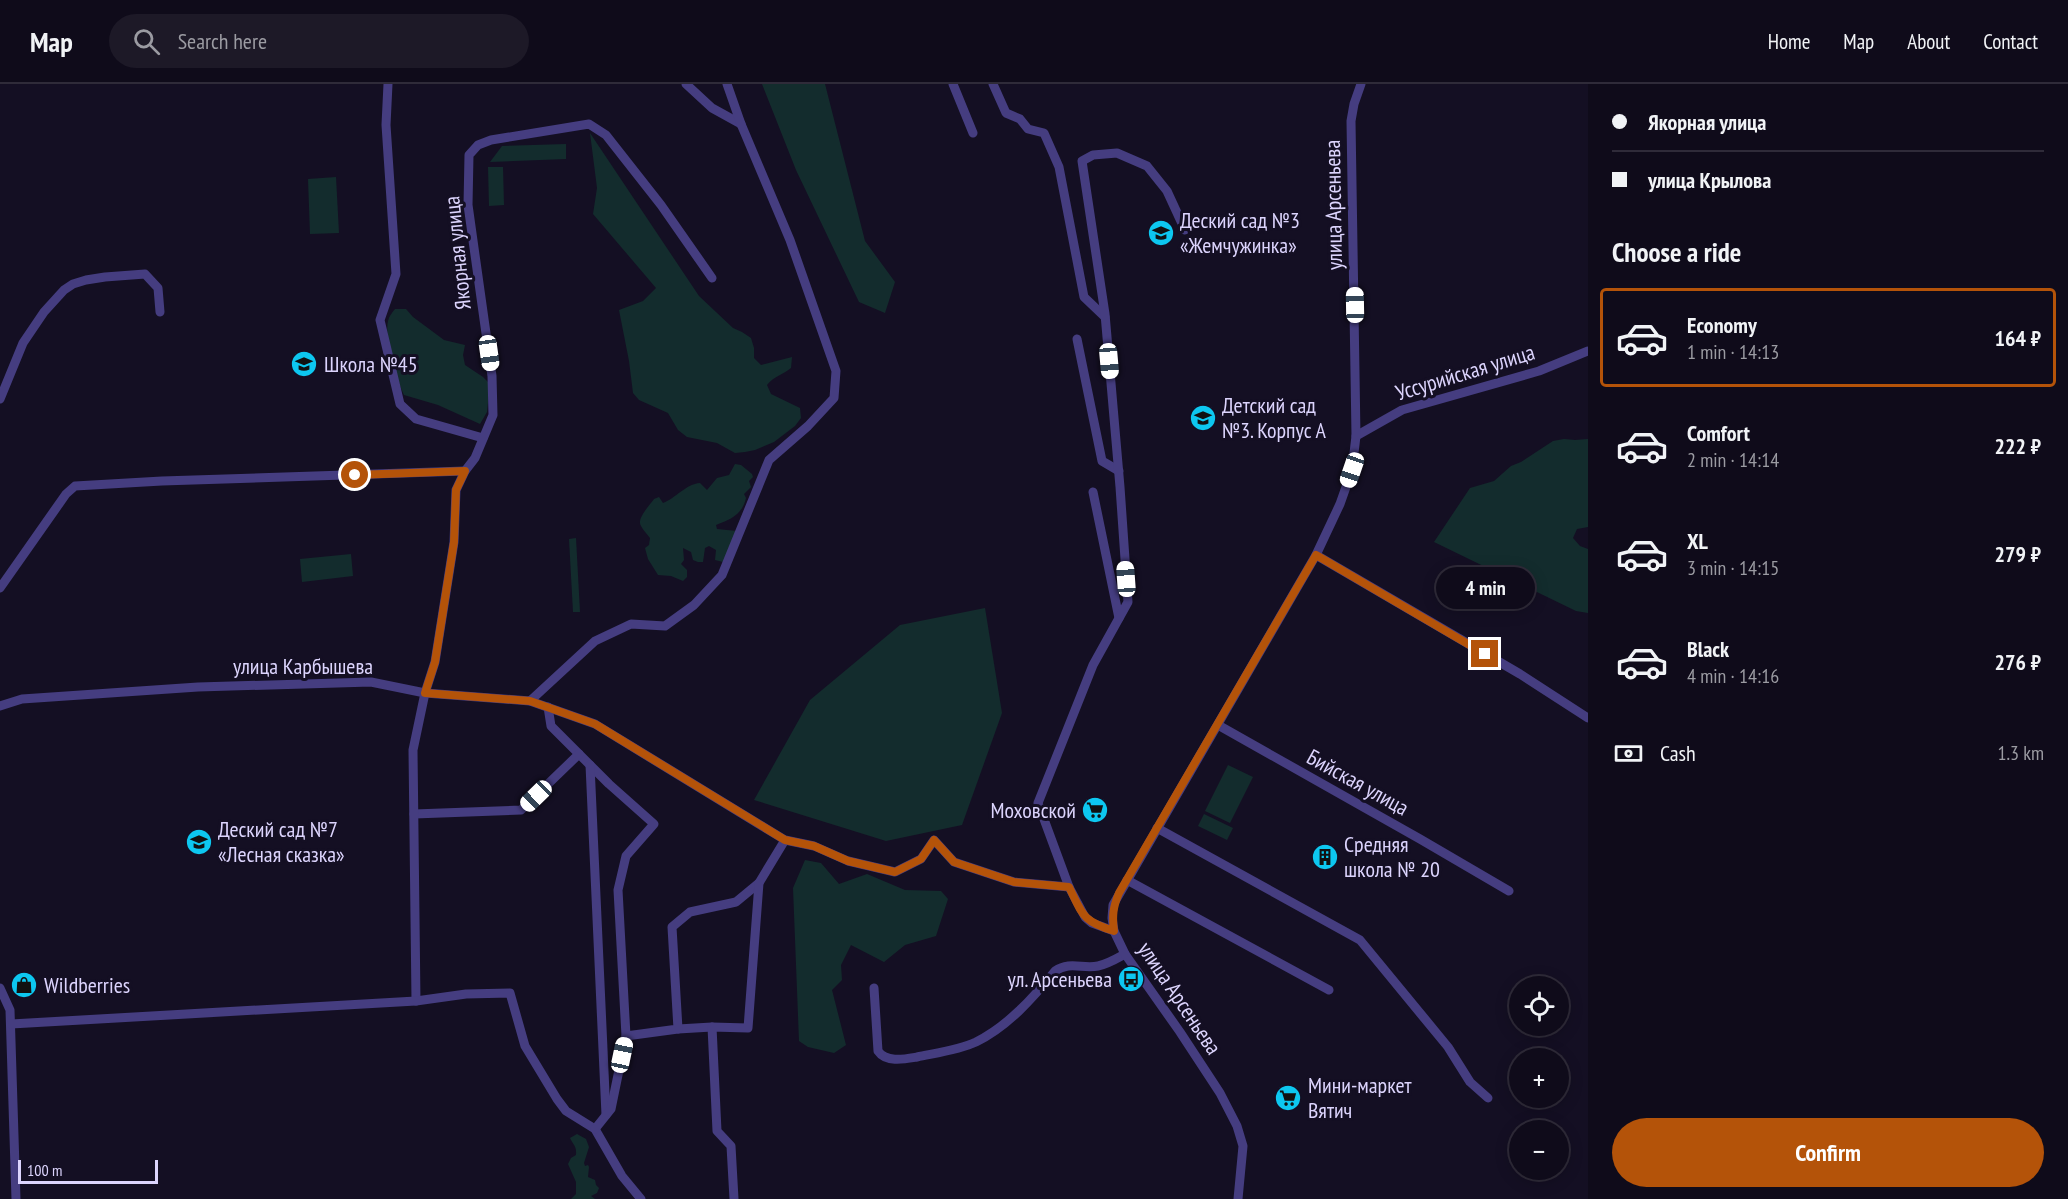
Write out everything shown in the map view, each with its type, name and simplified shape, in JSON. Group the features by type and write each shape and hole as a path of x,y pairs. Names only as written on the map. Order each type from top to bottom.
{"street":[{"path":"388,84 386,125 396,274 380,320 400,404 416,419 483,438"},
{"path":"686,84 712,108 741,124"},
{"path":"530,701 595,640 631,624 665,626 694,605 722,575 769,460 808,426 834,398 836,371 790,240 741,124 727,84"},
{"path":"953,84 973,133"},
{"path":"993,84 1006,113 1020,119 1028,129 1044,133 1059,167 1084,297 1105,317"},
{"name":"улица Арсеньева","path":"1238,1199 1243,1146 1235,1120 1180,1032 1125,954 1114,931 1113,906 1316,555 1340,504 1352,470 1356,436 1351,121 1361,84"},
{"name":"Якорная улица","path":"416,1001 413,750 425,693 435,662 454,542 456,490 465,471 475,458 493,415 492,376 468,205 469,154 477,145 491,140 589,124 606,135 661,205 712,278"},
{"path":"1114,931 1092,924 1085,918 1069,887 1038,803 1093,665 1128,602 1105,317 1082,161 1093,155 1117,153 1147,166 1167,191 1185,230"},
{"path":"0,399 31,329 54,300 73,284 105,277 145,274 158,288 160,312"},
{"path":"1077,339 1102,461 1119,471"},
{"name":"Уссурийская улица","path":"1356,436 1402,410 1539,371 1588,351"},
{"path":"0,588 66,495 75,486 465,471"},
{"path":"1093,492 1119,618"},
{"path":"1316,555 1521,674 1588,718"},
{"name":"улица Карбышева","path":"0,706 22,699 198,687 371,682 425,693 530,701 595,724 785,840 814,846 848,861 895,872 921,859 934,840 954,862 1014,882 1069,887"},
{"path":"548,707 551,726 654,824 626,856 618,890 626,1036 611,1109 595,1129"},
{"name":"Бийская улица","path":"1218,725 1509,891"},
{"path":"414,814 521,810 579,754"},
{"path":"590,765 606,1115"},
{"path":"1157,828 1360,940 1448,1047 1470,1082 1488,1098"},
{"path":"678,1029 672,927 690,912 736,902 759,883 785,840"},
{"path":"1127,880 1329,990"},
{"path":"626,1036 678,1029 748,1028 759,883"},
{"path":"874,988 878,1051 882,1056 888,1058 907,1059 974,1043 995,1031 1015,1016 1055,971 1062,967 1071,964 1096,966 1108,963 1125,954"},
{"path":"0,988 10,1010 16,1199"},
{"path":"11,1024 416,1001 466,994 510,993 525,1046 536,1065 566,1111 595,1129 622,1176 641,1199"},
{"path":"712,1028 717,1131 731,1146 734,1199"}],"green space":[{"path":"762,84 825,84 865,241 895,282 885,313 859,302 796,170"},
{"path":"590,133 699,296 733,328 751,338 754,358 761,365 792,357 791,368 767,385 771,394 800,408 801,418 795,426 774,442 755,450 735,453 717,443 687,437 678,430 668,413 639,400 633,393 619,310 643,301 656,288 593,214 597,188"},
{"path":"566,144 566,159 490,162 502,146"},
{"path":"488,167 503,167 504,205 489,206"},
{"path":"336,177 339,233 310,234 308,179"},
{"path":"395,309 406,309 444,340 465,345 463,355 465,365 490,384 487,412 480,424 438,405 404,395 389,347 387,328 390,316"},
{"path":"1588,439 1588,527 1577,529 1573,538 1580,546 1588,549 1588,613 1576,611 1434,542 1470,488 1494,481 1511,466 1553,441"},
{"path":"735,464 741,465 753,477 749,481 751,487 744,494 746,498 742,509 731,518 716,525 717,529 737,531 723,562 715,560 716,550 709,546 705,548 703,562 693,560 691,552 683,548 684,560 681,564 687,570 687,577 683,581 671,576 658,575 648,559 645,548 649,545 650,538 640,523 644,512 654,499 659,497 663,503 695,484 700,483 707,490 717,478 729,475"},
{"path":"576,538 580,612 573,612 569,539"},
{"path":"351,554 353,576 302,582 300,559"},
{"path":"985,608 1002,713 962,825 886,841 754,800 810,700 900,625"},
{"path":"1228,765 1253,777 1230,823 1205,811"},
{"path":"1204,814 1233,828 1227,840 1198,826"},
{"path":"805,860 821,863 839,884 867,874 905,890 941,891 948,899 936,936 905,945 884,962 851,945 841,965 842,980 832,990 846,1045 834,1053 808,1047 799,1041 793,888"},
{"path":"577,1134 586,1139 589,1147 584,1163 589,1167 588,1177 595,1180 599,1188 597,1193 591,1196 595,1199 571,1199 576,1194 576,1182 568,1164 576,1152 570,1138"}],"place":[{"name":"Деский сад №3 «Жемчужинка»","path":"1161,233"},
{"name":"Школа №45","path":"304,364"},
{"name":"Детский сад №3. Корпус А","path":"1203,418"},
{"name":"Моховской","path":"1095,810"},
{"name":"Деский сад №7 «Лесная сказка»","path":"199,842"},
{"name":"Средняя школа № 20","path":"1325,857"},
{"name":"ул. Арсеньева","path":"1131,979"},
{"name":"Wildberries","path":"24,985"},
{"name":"Мини-маркет Вятич","path":"1288,1098"}],"route":[{"path":"355,475 465,471 456,490 454,542 435,662 425,693 530,701 595,724 785,840 814,846 848,861 895,872 921,859 934,840 954,862 1014,882 1069,887 1085,918 1092,924 1114,931 1113,906 1119,893 1316,555 1485,654"}]}
